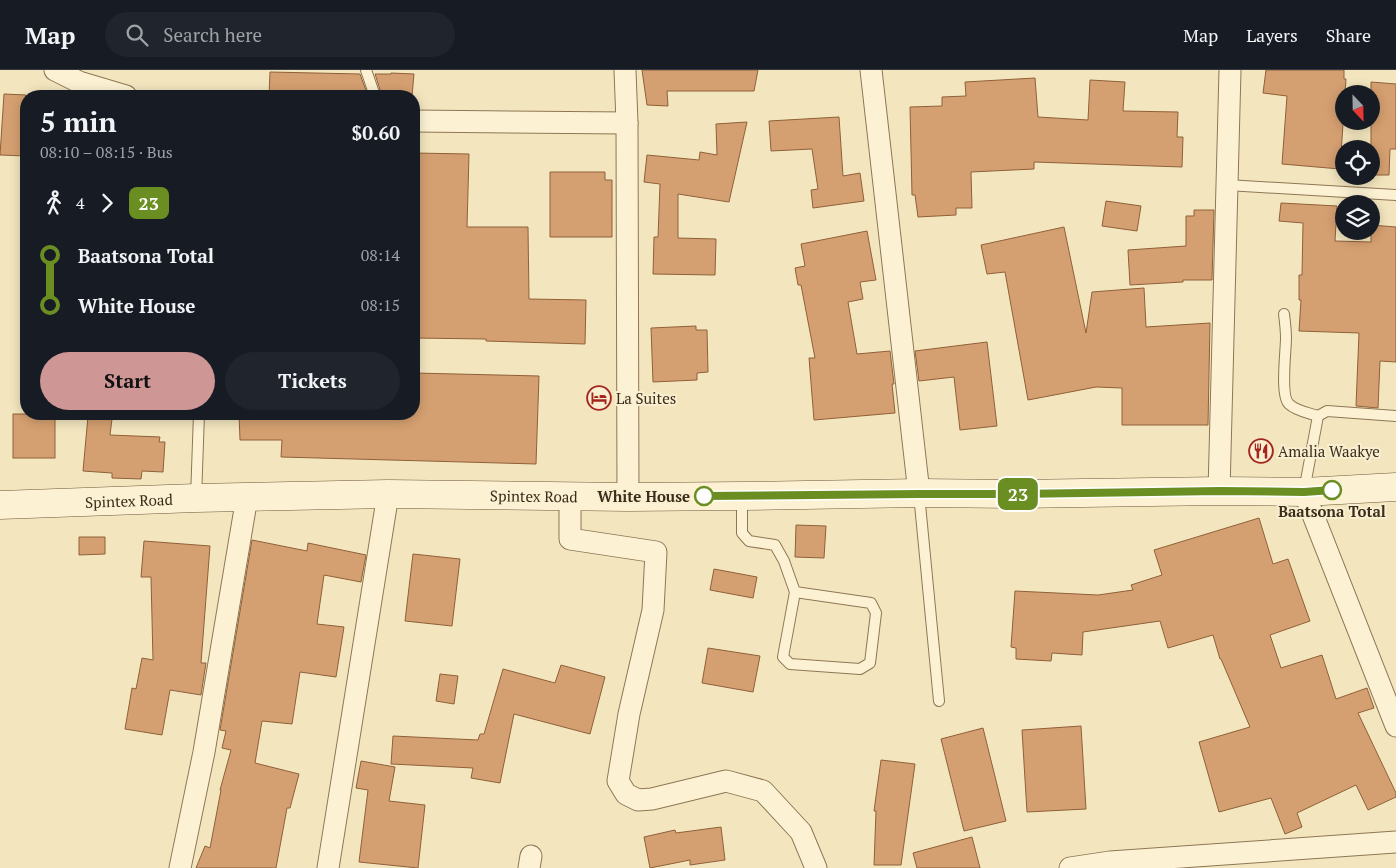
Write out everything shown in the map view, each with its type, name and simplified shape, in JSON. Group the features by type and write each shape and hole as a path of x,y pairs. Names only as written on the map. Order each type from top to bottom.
{"main road":[{"name":"Spintex Road","path":"0,505 388,494 628,497 1220,491 1304,492 1396,487"}],"street":[{"path":"55,70 79,82 106,90"},
{"path":"625,70 627,123 628,497"},
{"path":"871,70 919,494"},
{"path":"1220,491 1230,70"},
{"path":"420,121 627,123"},
{"path":"1304,492 1396,726"},
{"path":"328,868 388,494"},
{"path":"570,496 570,539 656,552 653,610 629,714 618,781 626,794 638,800 652,799 726,781 763,791 801,832 816,868"},
{"path":"180,868 204,752 247,497"},
{"path":"1070,868 1110,862 1396,842"}],"lane":[{"path":"366,70 373,90"},
{"path":"1228,185 1396,195"},
{"path":"1284,314 1286,336 1285,399 1289,404 1318,416 1327,411 1396,416"},
{"path":"1304,492 1318,416"},
{"path":"196,498 199,420"},
{"path":"919,494 938,700"},
{"path":"742,496 742,533 749,541 775,546 784,561 795,592 783,657 786,661 790,664 860,669 870,663 876,613 871,604 795,592"}],"building":[{"path":"642,70 758,70 754,91 667,91 668,106 647,105"},
{"path":"1266,70 1344,70 1346,85 1335,85 1335,130 1343,130 1342,140 1335,140 1335,169 1282,164 1287,96 1263,93"},
{"path":"270,72 360,74 366,90 269,90"},
{"path":"375,74 414,74 413,90 380,90"},
{"path":"1035,78 1038,117 1088,120 1090,80 1125,82 1123,111 1178,112 1177,137 1183,137 1182,167 1034,162 1034,169 971,172 972,208 956,208 956,215 918,217 915,195 912,195 910,107 942,106 942,97 966,96 965,82"},
{"path":"1371,82 1396,84 1396,149 1390,149 1389,175 1380,175 1380,140 1371,140 1371,130 1380,130 1380,85 1371,85"},
{"path":"4,94 20,95 20,156 0,155"},
{"path":"839,117 843,176 860,173 864,201 813,208 811,190 818,189 812,149 771,151 769,121"},
{"path":"747,122 729,202 678,194 678,238 716,239 715,275 653,274 654,237 658,237 660,184 644,182 647,155 699,160 700,152 717,155 716,124"},
{"path":"420,153 469,154 467,227 528,227 529,299 586,300 585,344 486,341 486,339 420,338"},
{"path":"550,172 605,172 605,180 612,180 612,237 550,237"},
{"path":"1106,201 1141,206 1137,231 1102,226"},
{"path":"1281,203 1335,206 1335,241 1371,242 1371,240 1380,240 1380,226 1396,227 1396,362 1380,361 1378,408 1356,406 1359,333 1299,331 1301,300 1299,300 1299,275 1302,275 1303,223 1279,221"},
{"path":"1194,210 1214,210 1212,280 1183,280 1183,282 1130,285 1128,250 1186,246 1186,216 1194,216"},
{"path":"1064,227 1086,333 1092,292 1144,288 1146,327 1210,323 1208,425 1122,425 1122,388 1096,387 1028,400 1005,272 987,274 981,245"},
{"path":"867,231 876,280 860,282 863,299 848,302 857,354 890,351 895,413 814,420 809,358 815,358 801,285 798,285 795,268 805,266 801,244"},
{"path":"696,326 696,330 707,330 708,372 697,373 697,380 653,382 651,328"},
{"path":"987,342 997,426 960,430 954,377 919,381 915,351"},
{"path":"420,373 539,376 536,464 281,457 282,440 240,440 239,420 420,420"},
{"path":"13,414 20,414 20,420 55,420 55,458 13,458"},
{"path":"88,420 112,420 110,435 160,437 159,442 165,442 163,472 142,471 141,479 112,478 112,473 83,471"},
{"path":"1259,518 1273,564 1288,559 1310,621 1270,635 1281,668 1322,655 1336,699 1367,688 1374,708 1358,713 1396,793 1396,797 1368,810 1356,785 1297,813 1302,827 1285,834 1271,798 1219,812 1199,742 1250,727 1220,659 1213,635 1168,648 1160,621 1083,632 1082,655 1052,653 1051,661 1016,659 1016,648 1011,647 1015,591 1098,595 1133,590 1131,585 1162,575 1154,550"},
{"path":"796,525 826,526 824,558 795,557"},
{"path":"79,537 105,537 105,554 79,555"},
{"path":"252,540 307,551 308,543 366,555 361,582 324,575 317,624 344,627 336,677 300,672 292,724 262,721 255,763 299,774 290,808 287,808 276,868 196,868 205,846 210,848 220,790 231,750 222,748 226,731 220,730"},
{"path":"144,541 210,546 201,663 206,663 201,695 170,690 162,735 125,729 132,688 136,689 142,658 153,660 151,577 141,577"},
{"path":"413,554 460,559 452,626 405,621"},
{"path":"714,569 757,577 753,598 710,590"},
{"path":"708,648 760,656 753,692 702,683"},
{"path":"561,665 605,677 590,734 514,714 500,783 471,778 473,768 391,764 393,736 478,740 480,734 484,734 503,669 555,683"},
{"path":"440,674 458,676 454,704 436,701"},
{"path":"1081,726 1086,809 1027,812 1022,730"},
{"path":"983,728 1006,821 964,831 941,739"},
{"path":"881,760 915,764 901,865 874,865 876,811 874,811"},
{"path":"361,761 395,767 389,801 425,805 418,868 359,862 368,790 356,788"},
{"path":"721,827 725,860 690,865 690,860 650,868 644,837 675,830 676,833"},
{"path":"972,837 980,868 917,868 913,853"}],"bus line":[{"name":"23","path":"704,496 1220,491 1304,492 1332,490"}],"place":[{"name":"La Suites","path":"599,398"},
{"name":"Amalia Waakye","path":"1261,451"},
{"name":"Baatsona Total","path":"1332,490"},
{"name":"White House","path":"704,496"}]}
